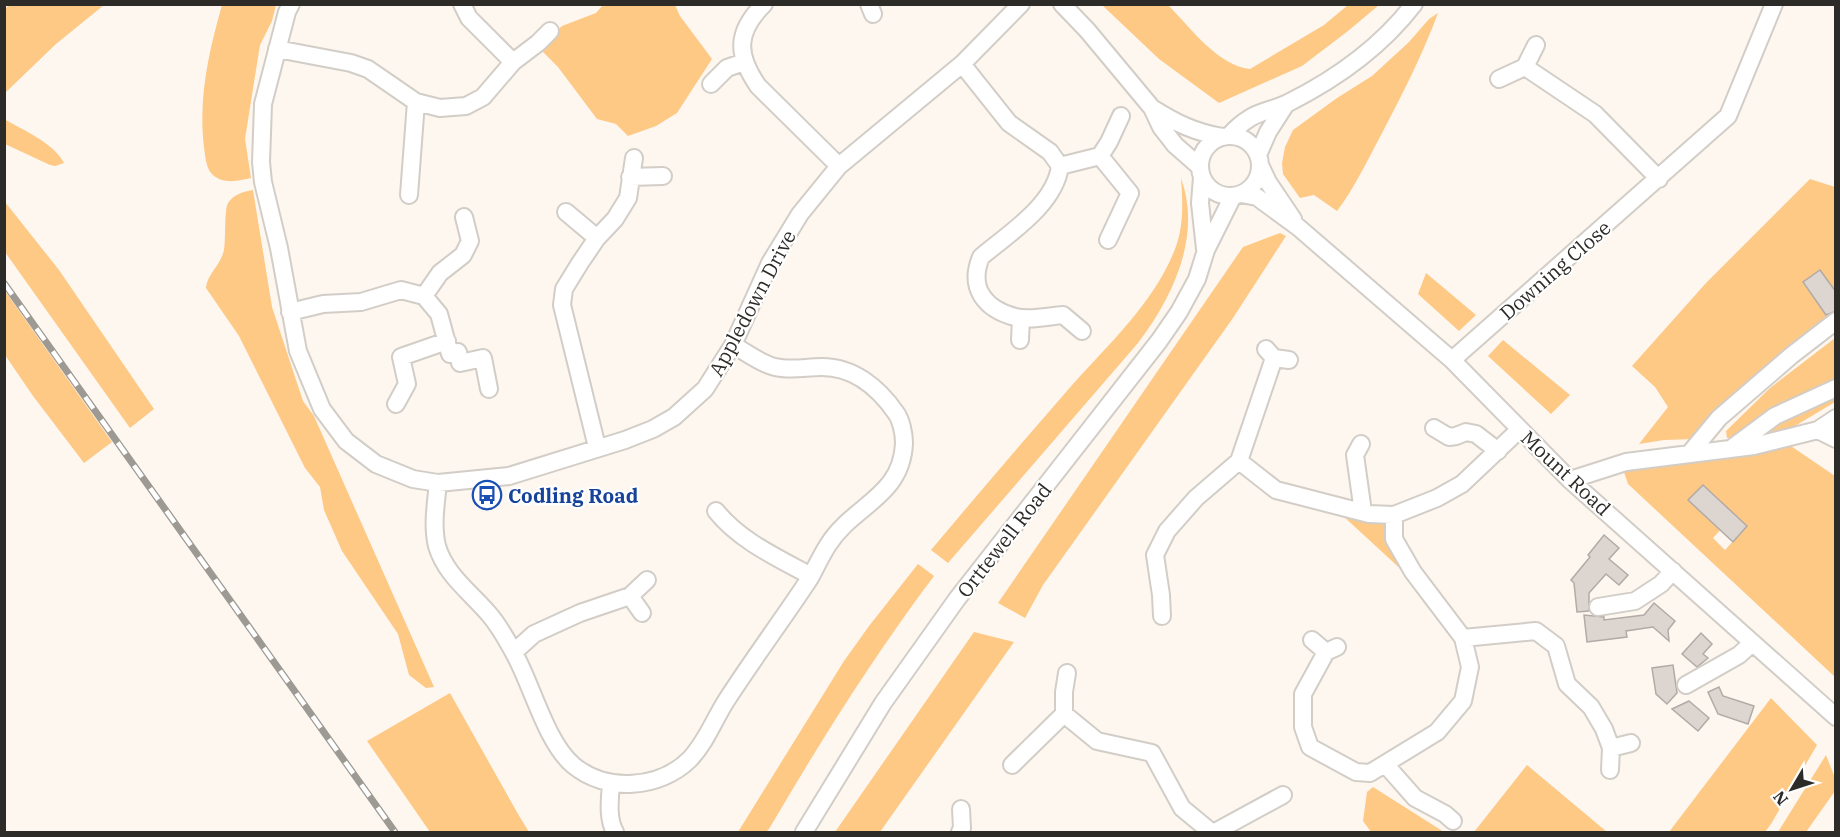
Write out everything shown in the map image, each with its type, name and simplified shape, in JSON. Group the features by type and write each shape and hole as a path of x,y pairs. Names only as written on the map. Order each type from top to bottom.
{"street":[{"name":"Appledown Drive","path":"291,4 263,104 261,162 263,182 279,248 298,351 322,409 346,441 376,464 413,479 438,483 509,476 625,440 653,429 674,417 705,389 733,345 770,263 800,214 838,166 962,64 1021,4"},
{"path":"462,4 469,18 513,62"},
{"path":"764,4 743,32 741,51 749,73 758,86 838,166"},
{"path":"1062,4 1087,30 1152,108 1161,127 1201,172 1214,192 1223,195 1237,195 1252,187 1258,177 1259,160 1268,132 1286,104"},
{"path":"1201,172 1201,157 1205,148 1212,141 1225,136 1251,117 1286,104 1335,76 1372,48 1414,4"},
{"name":"Downing Close","path":"1452,360 1728,116 1774,4"},
{"path":"277,49 351,63 368,69 416,109 440,108 466,106 483,97 513,62 538,43 550,30"},
{"path":"1498,79 1525,67 1536,45"},
{"path":"711,84 727,68 744,62"},
{"path":"962,64 1009,123 1050,152 1060,166 1053,190 1037,210 981,257 976,269 976,285 982,297 992,306 1014,317 1063,315 1082,331"},
{"path":"1525,67 1595,114 1659,179"},
{"path":"1152,108 1175,123 1198,133 1241,138 1251,144 1259,160"},
{"path":"409,195 410,160 416,109"},
{"path":"1060,166 1100,156 1121,116"},
{"path":"1100,156 1130,194 1108,240"},
{"path":"597,447 562,304 564,290 597,238 615,219 628,198 634,158"},
{"name":"Mount Road","path":"1259,160 1268,182 1299,227"},
{"name":"Orttewell Road","path":"1201,172 1200,202 1206,250"},
{"path":"630,177 663,176"},
{"name":"Mount Road","path":"1237,195 1257,197 1299,227 1452,360 1570,480 1836,717"},
{"name":"Orttewell Road","path":"804,832 883,703 951,609 1179,312 1197,279 1206,250 1237,195"},
{"path":"566,212 597,238"},
{"path":"424,296 440,273 463,255 470,241 464,217"},
{"path":"290,312 323,304 362,302 401,290 424,296 439,314 449,348"},
{"path":"1020,340 1022,318"},
{"path":"1690,453 1719,418 1792,355 1836,321"},
{"path":"438,483 435,512 437,546 449,572 490,615 514,652 554,740 573,765 610,783 631,785 650,782 674,771 689,759 706,739 725,703 811,576 829,543 845,524 863,507 882,494 896,478 903,458 904,436 897,414 861,377 842,368 820,367 795,370 772,367 733,345"},
{"path":"396,404 407,384 401,357 449,348 458,352 460,363 483,358 489,389"},
{"path":"1162,616 1155,555 1167,531 1196,498 1239,461 1276,355"},
{"path":"1732,449 1775,416 1836,388"},
{"path":"1570,480 1626,462 1754,446 1818,430 1836,418"},
{"path":"1434,428 1449,437 1466,432 1476,434 1498,451"},
{"path":"1239,461 1276,490 1363,512 1394,515 1437,498 1462,484 1519,430"},
{"path":"1818,430 1836,439"},
{"path":"1361,444 1356,455 1363,512"},
{"path":"716,511 726,523 768,553 811,576"},
{"path":"1312,640 1331,649 1303,694 1304,727 1310,747 1356,772 1370,773 1437,732 1463,701 1470,667 1462,638 1413,572 1394,539 1394,515"},
{"path":"1598,607 1635,601 1661,584 1673,571"},
{"path":"514,652 534,634 580,613 630,596 646,580"},
{"path":"1161,595 1178,590"},
{"path":"630,596 642,613"},
{"path":"1462,638 1536,631 1556,646 1567,684 1591,707 1604,729 1611,748 1610,770"},
{"path":"1686,686 1739,655 1752,643"},
{"path":"1012,765 1064,714 1067,674"},
{"path":"1064,714 1097,741 1152,753 1182,808 1213,832 1283,795"},
{"path":"1611,748 1631,743"},
{"path":"1385,764 1399,777 1415,798 1445,814 1453,821"},
{"path":"610,783 609,808 612,828 615,832"},
{"path":"960,832 962,828 961,809"}],"shaded area":[{"path":"9,5 104,5 56,44 5,93 5,9"},
{"path":"222,5 276,5 272,21 260,45 245,139 251,178 236,181 225,181 215,177 209,170 205,157 202,111 206,75"},
{"path":"603,5 675,5 680,16 712,59 677,113 656,126 628,136 616,124 597,119 558,67 542,51 541,46 562,26 596,13"},
{"path":"1102,5 1168,5 1216,53 1227,61 1250,69 1324,25 1348,5 1379,5 1302,66 1219,103 1159,59"},
{"path":"1438,13 1397,105 1350,193 1337,211 1314,195 1300,198 1283,174 1282,163 1285,147 1293,130 1372,76 1409,42 1429,19"},
{"path":"4,119 46,143 64,163 50,165 5,144"},
{"path":"1181,178 1187,200 1186,244 1173,286 1151,325 948,563 931,550 1055,405 1129,323 1154,290 1177,245 1181,226"},
{"path":"1810,179 1835,187 1835,291 1820,270 1803,282 1827,317 1695,439 1639,444 1668,407 1655,387 1632,366 1706,283"},
{"path":"253,190 272,307 303,401 314,416 434,687 426,688 409,675 398,634 342,551 324,510 320,487 305,468 239,336 206,288 224,250 228,203 236,195"},
{"path":"5,202 59,270 154,409 130,428 5,252"},
{"path":"1280,233 1286,236 1233,318 1043,585 1025,618 998,603 1243,247"},
{"path":"1426,273 1476,315 1459,331 1418,294"},
{"path":"5,291 112,442 84,463 5,355"},
{"path":"1835,338 1835,402 1790,429 1767,435 1727,438 1726,431 1770,388"},
{"path":"1503,340 1570,395 1551,414 1488,356"},
{"path":"1785,442 1835,476 1835,677 1628,484 1624,472 1626,462","holes":["1703,485 1747,526 1725,550 1713,538 1723,527"]},
{"path":"1342,515 1394,517 1418,585"},
{"path":"918,564 934,576 848,700 769,829 766,832 738,832 844,661"},
{"path":"974,632 1014,642 880,832 835,832"},
{"path":"450,693 529,832 430,832 367,741"},
{"path":"1771,698 1817,745 1765,832 1669,832"},
{"path":"1826,755 1835,778 1835,791 1806,832 1778,832"},
{"path":"1527,765 1607,832 1474,832"},
{"path":"1373,787 1444,832 1371,832 1363,821 1367,792"}],"building":[{"path":"1820,270 1836,292 1836,311 1826,315 1803,282"},
{"path":"1703,485 1747,526 1733,542 1688,500"},
{"path":"1604,535 1619,548 1609,559 1628,575 1619,585 1606,574 1589,593 1589,611 1577,612 1574,583 1571,580"},
{"path":"1654,603 1675,621 1668,630 1669,641 1653,627 1626,631 1627,637 1587,642 1584,615 1604,617 1604,620 1644,615"},
{"path":"1701,633 1712,644 1703,654 1708,658 1697,667 1682,654"},
{"path":"1673,665 1677,693 1667,704 1656,694 1652,668"},
{"path":"1719,687 1723,696 1754,706 1748,724 1718,714 1708,692"},
{"path":"1689,701 1709,718 1698,731 1672,709"}],"railway":[{"path":"4,283 395,832"}],"place":[{"name":"Codling Road","path":"487,495"}]}
